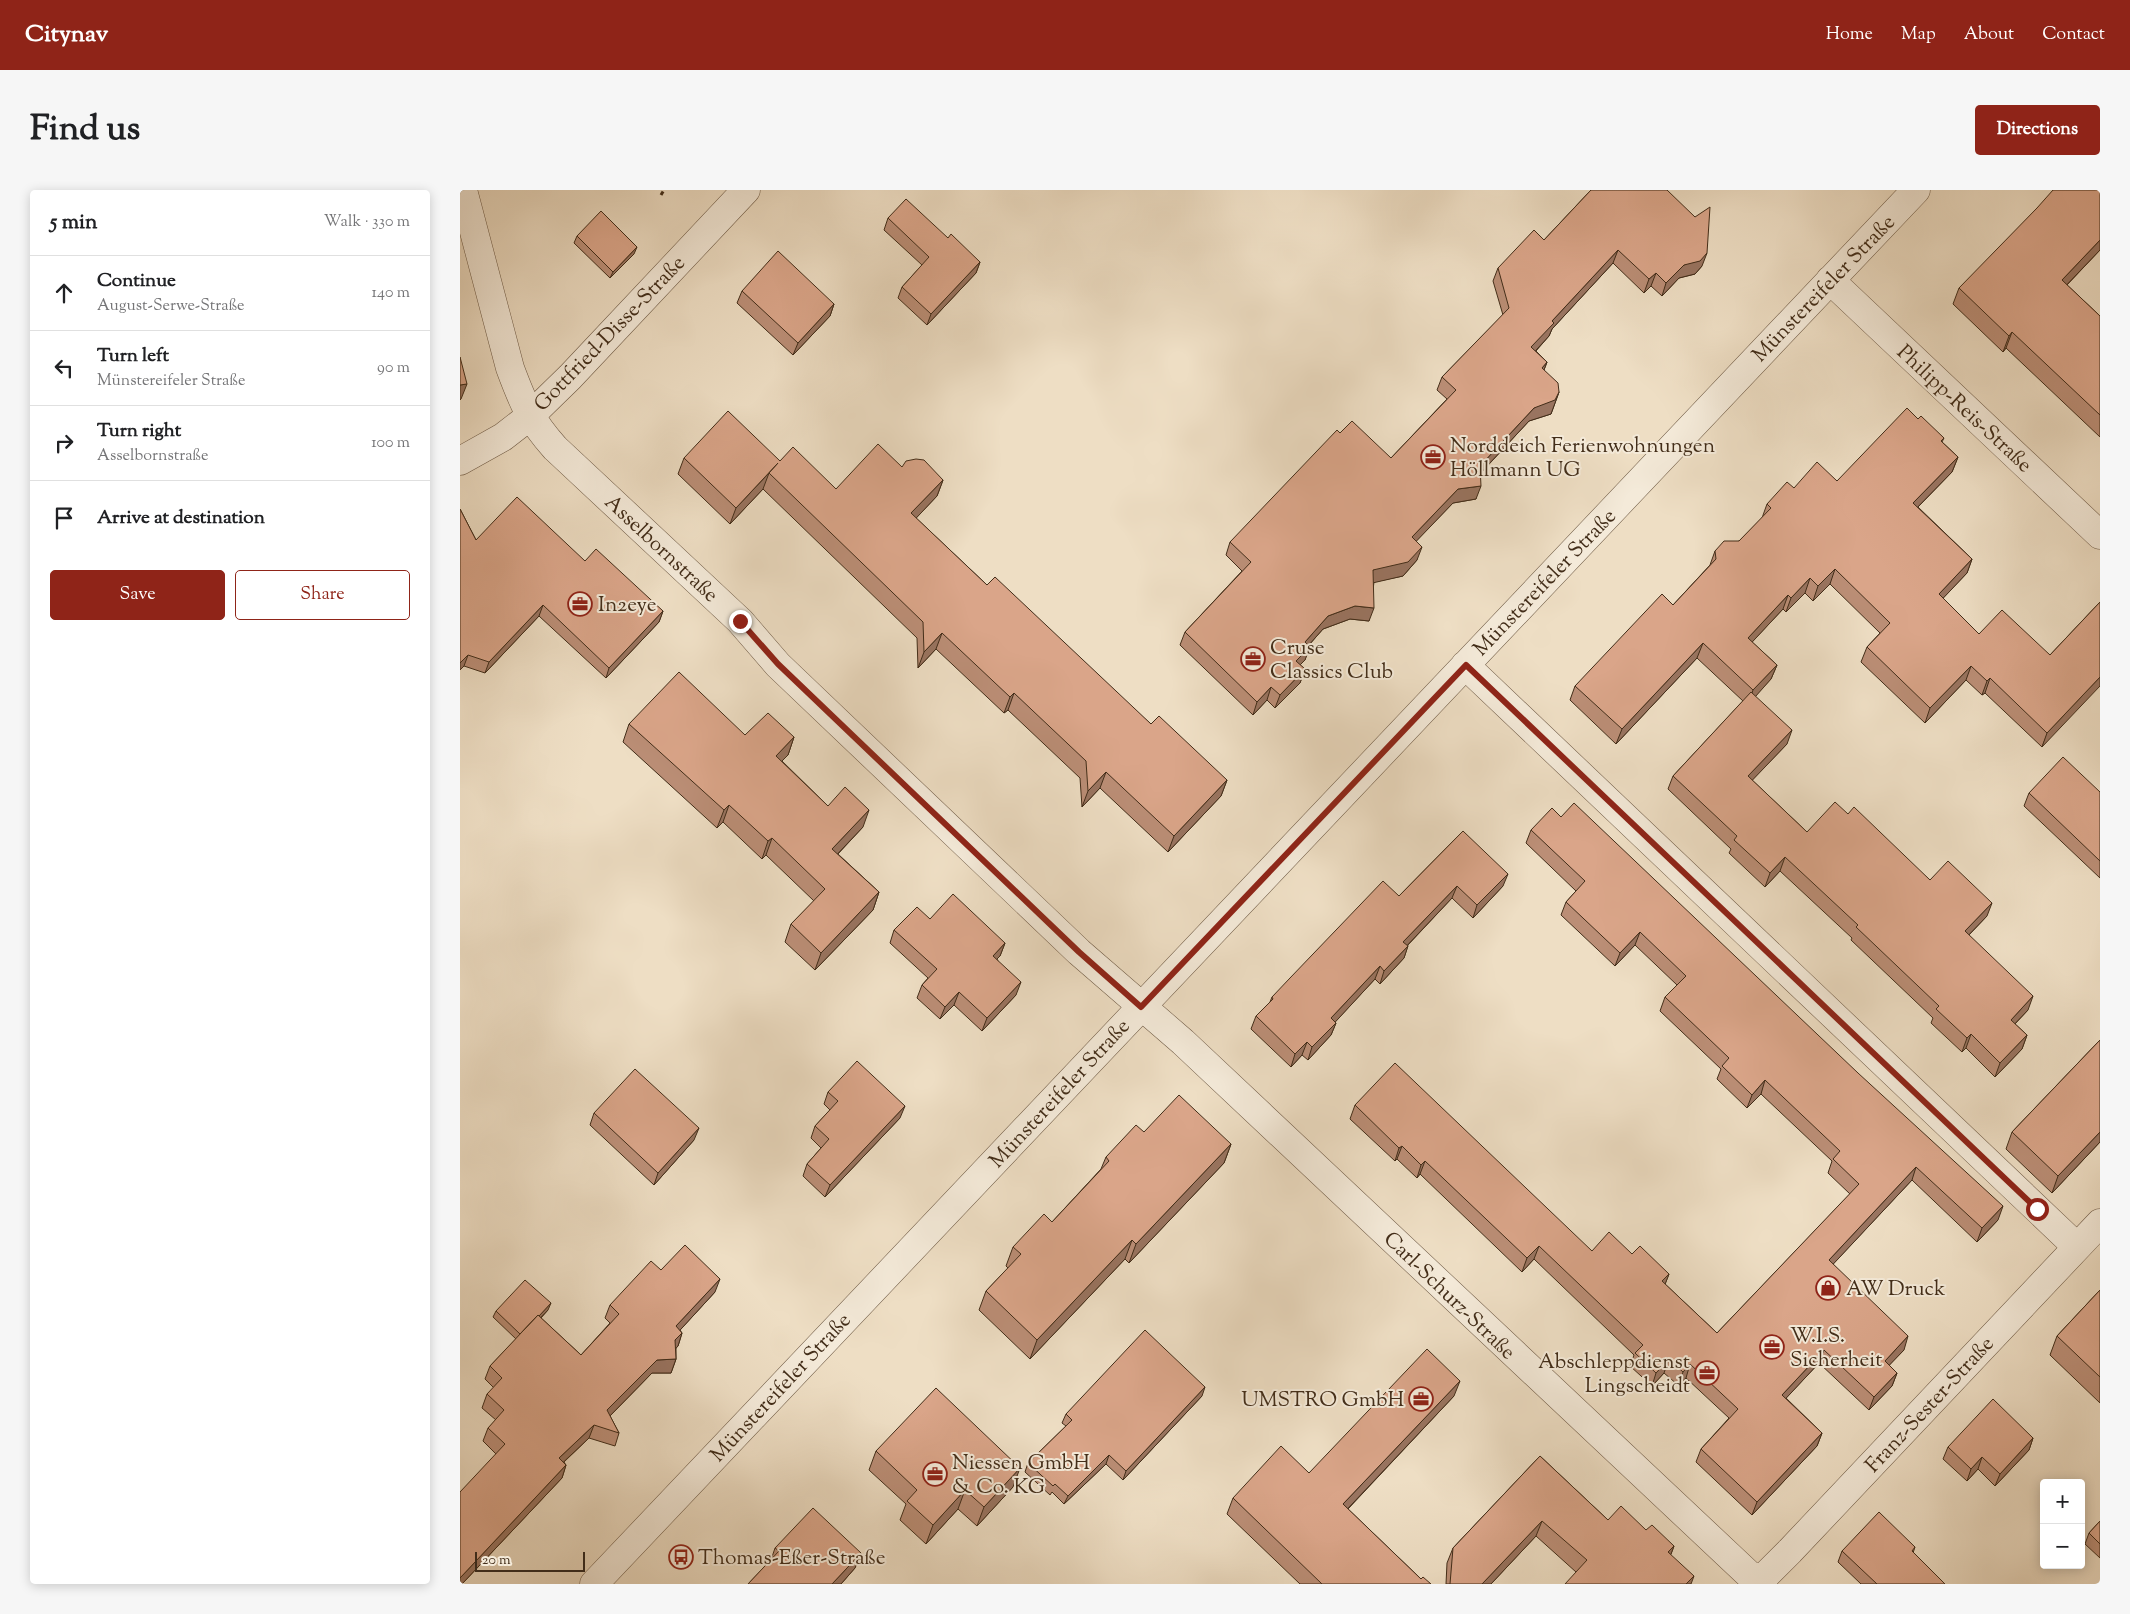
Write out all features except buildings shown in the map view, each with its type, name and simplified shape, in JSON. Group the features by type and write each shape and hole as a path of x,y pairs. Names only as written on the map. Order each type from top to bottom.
{"street":[{"name":"Asselbornstraße","path":"463,190 510,368 530,416 556,448 740,621 778,664 1079,952 1141,1007"},
{"name":"Gottfried-Disse-Straße","path":"460,461 503,437 530,416 570,377 746,190"},
{"name":"Münstereifeler Straße","path":"594,1584 1916,190"},
{"name":"Philipp-Reis-Straße","path":"1830,280 2100,535"},
{"path":"1466,665 2077,1247"},
{"name":"Carl-Schurz-Straße","path":"1141,1007 1182,1042 1758,1584"},
{"name":"Franz-Sester-Straße","path":"1758,1584 2100,1223"}],"path":[{"path":"661,195 664,190"}],"place":[{"name":"Norddeich Ferienwohnungen Höllmann UG","path":"1433,457"},
{"name":"In2eye","path":"580,604"},
{"name":"Cruse Classics Club","path":"1253,659"},
{"name":"AW Druck","path":"1828,1288"},
{"name":"W.I.S. Sicherheit","path":"1772,1347"},
{"name":"Abschleppdienst Lingscheidt","path":"1707,1373"},
{"name":"UMSTRO GmbH","path":"1421,1399"},
{"name":"Niessen GmbH & Co. KG","path":"935,1474"},
{"name":"Thomas-Eßer-Straße","path":"681,1557"}],"route":[{"path":"740,621 778,664 1079,952 1141,1007 1466,665 2037,1209"}]}
